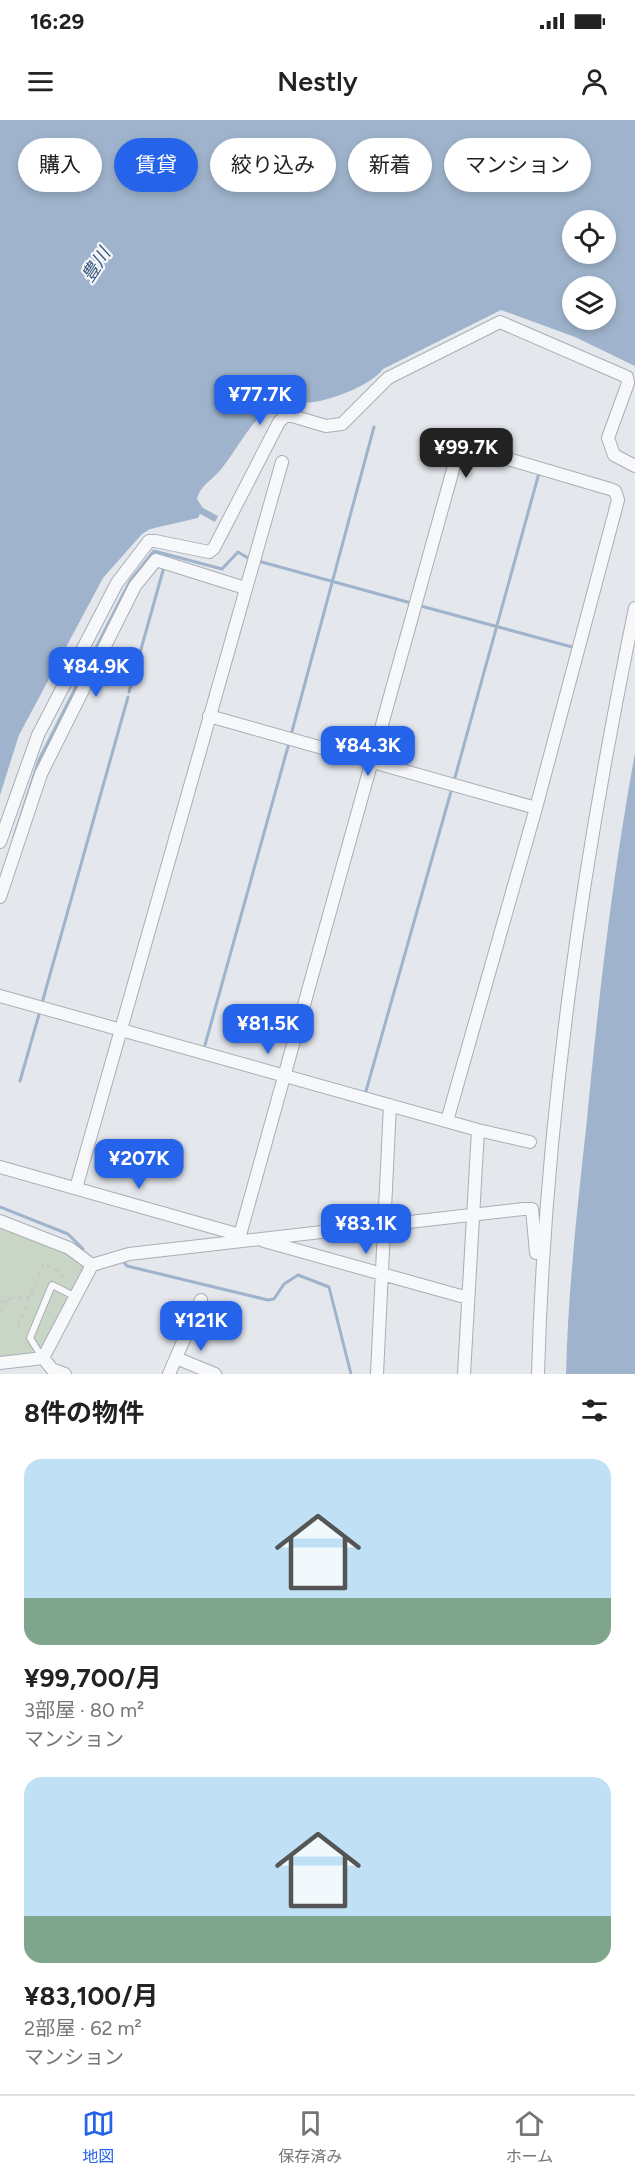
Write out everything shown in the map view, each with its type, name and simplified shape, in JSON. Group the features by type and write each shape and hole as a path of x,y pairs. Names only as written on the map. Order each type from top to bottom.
{"street":[{"path":"0,842 38,735 117,583 149,541 155,540 201,552 209,552 214,548 279,422 285,416 326,426 342,424 388,378 500,322 627,377 628,383 608,438 614,455 635,466"},
{"path":"240,1238 459,448 501,457 610,489 615,491 618,500 536,808 447,1121"},
{"path":"76,1188 282,462"},
{"path":"0,897 45,766 135,586 156,561 245,588"},
{"path":"538,1374 541,1272 564,1030 585,880 635,608"},
{"path":"209,716 536,808"},
{"path":"0,996 478,1130 530,1142"},
{"path":"377,1374 390,1105"},
{"path":"464,1374 478,1130"},
{"path":"0,1167 240,1238"},
{"path":"43,1358 92,1265 129,1254 240,1238 256,1239 532,1209 536,1254 541,1272"},
{"path":"0,1221 69,1248 92,1265"},
{"path":"256,1239 468,1298"},
{"path":"169,1374 201,1300"},
{"path":"0,1363 43,1358"},
{"path":"43,1358 52,1369 64,1374"},
{"path":"176,1358 214,1374"}],"lane":[{"path":"43,1358 30,1338 52,1285 76,1297"}],"path":[{"path":"0,1302 30,1298"},
{"path":"0,1311 9,1299"}],"green space":[{"path":"0,1225 66,1250 86,1266 48,1342 28,1354 0,1358"}],"water":[{"name":"豊川","path":"0,120 635,120 635,366 575,337 501,310 383,369 370,380 352,390 309,403 282,404 272,407 258,418 219,472 199,494 197,499 203,508 218,516 215,522 200,514 198,518 150,529 142,534 103,578 19,735 0,795"},
{"path":"635,753 635,1374 566,1374 573,1251 595,1035 606,941"}],"waterway":[{"path":"291,735 374,427"},
{"path":"454,781 539,473"},
{"path":"14,837 39,760 130,581 154,551 222,569 238,552 248,558"},
{"path":"258,561 411,603"},
{"path":"129,692 164,567"},
{"path":"421,606 572,647"},
{"path":"42,1003 128,697"},
{"path":"205,1045 289,743"},
{"path":"366,1091 452,788"},
{"path":"20,1081 40,1011"},
{"path":"0,1207 68,1234 83,1249"},
{"path":"123,1261 127,1266 268,1300 274,1299 284,1284 298,1275 329,1287 351,1374"}]}
